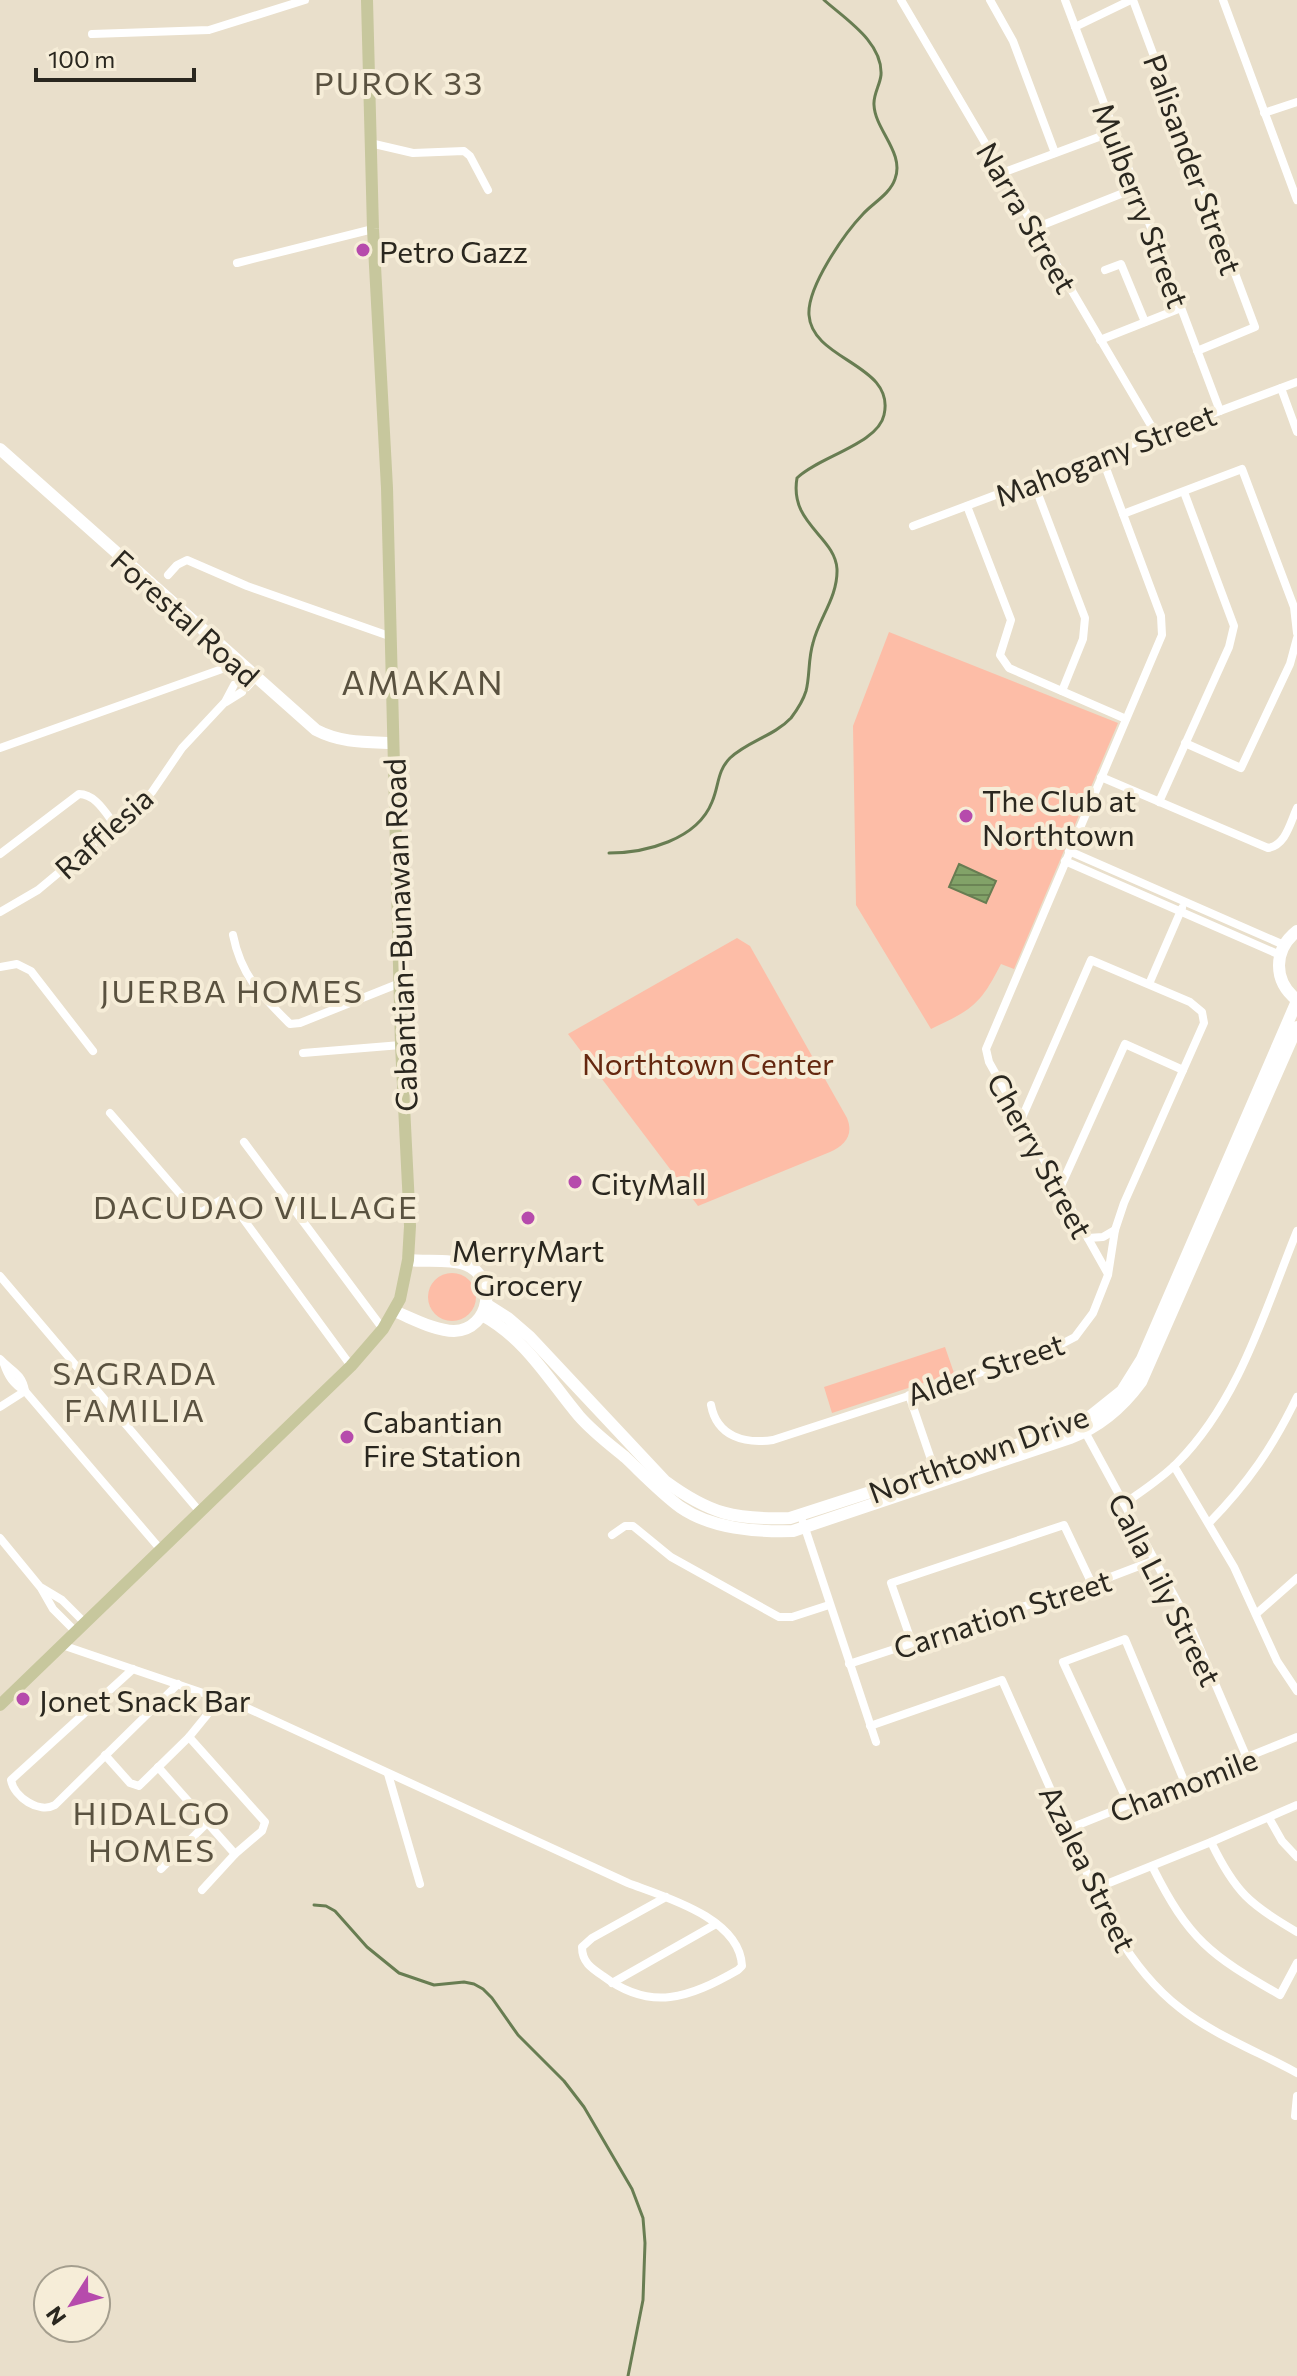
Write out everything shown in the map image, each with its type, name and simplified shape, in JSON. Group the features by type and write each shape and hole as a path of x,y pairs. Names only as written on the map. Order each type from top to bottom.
{"main road":[{"name":"Cabantian-Bunawan Road","path":"0,1705 351,1366 383,1329 403,1288 408,1260 410,1199 401,1045 392,637 373,229 367,0"}],"street":[{"path":"92,34 209,30 305,0"},
{"name":"Narra Street","path":"901,0 1156,434"},
{"path":"990,0 1013,41 1055,153"},
{"name":"Mulberry Street","path":"1065,0 1220,411"},
{"path":"1075,27 1132,0"},
{"name":"Palisander Street","path":"1132,0 1255,327 1197,351"},
{"path":"1223,0 1297,200"},
{"path":"1264,113 1297,102"},
{"path":"1002,173 1115,131"},
{"path":"370,143 413,153 464,151 470,156 488,190"},
{"path":"1035,228 1136,188"},
{"path":"237,263 373,229"},
{"path":"1105,270 1121,264 1145,322"},
{"path":"1100,340 1181,308"},
{"name":"Mahogany Street","path":"913,526 1297,382"},
{"path":"1281,388 1297,432"},
{"name":"Forestal Road","path":"0,449 243,679 331,738 348,742 392,743"},
{"name":"Cherry Street","path":"1101,455 1163,625 1158,646 986,1049 989,1062 1108,1275"},
{"path":"1123,514 1242,469 1294,607 1297,635 1290,664 1241,768 1185,743"},
{"path":"1033,481 1085,618 1083,639 1062,691"},
{"path":"1159,802 1229,647 1234,626 1184,492"},
{"path":"967,506 1011,620 1001,660 1009,668 1126,719"},
{"path":"168,575 187,560 262,591 392,637"},
{"path":"0,748 243,679"},
{"name":"Rafflesia","path":"0,912 25,900 116,826 152,792 182,748 243,679"},
{"path":"1101,777 1268,848 1274,848 1283,840 1297,808"},
{"path":"0,854 79,794 94,799 116,826"},
{"path":"1069,851 1185,901 1282,950"},
{"path":"1065,861 1282,950"},
{"path":"1021,1120 1091,960 1149,984 1185,901"},
{"path":"1297,931 1282,950 1278,968 1281,980 1297,1001"},
{"path":"233,935 236,953 253,985 290,1024 300,1023 400,983"},
{"path":"0,967 17,964 31,971 93,1051"},
{"name":"Alder Street","path":"711,1405 722,1429 732,1436 757,1442 806,1431 1062,1344 1084,1326 1093,1313 1108,1275 1115,1230 1124,1203 1204,1023 1202,1012 1190,1002 1149,984"},
{"name":"Northtown Drive","path":"1082,1427 1132,1377 1297,1001"},
{"name":"Northtown Drive","path":"484,1310 514,1329 665,1481 688,1497 727,1515 751,1519 803,1520 1082,1427 1114,1413 1141,1382 1297,1027"},
{"path":"1060,1188 1125,1044 1183,1070"},
{"path":"303,1053 401,1045"},
{"path":"110,1113 193,1209 202,1212 225,1199 231,1202 351,1366"},
{"path":"244,1142 383,1329"},
{"path":"1088,1238 1103,1237 1115,1230"},
{"path":"1124,1504 1174,1466 1203,1432 1248,1352 1297,1231"},
{"path":"394,1311 452,1331 472,1325 484,1310 487,1296 483,1280 472,1268 456,1262 408,1260"},
{"path":"0,1276 200,1512"},
{"path":"2,1361 16,1371 25,1391 161,1550"},
{"path":"0,1407 25,1391"},
{"path":"909,1395 937,1477"},
{"path":"1209,1523 1253,1475 1297,1397"},
{"name":"Calla Lily Street","path":"1082,1427 1190,1625 1247,1758"},
{"path":"1174,1466 1209,1523 1277,1661 1297,1691"},
{"path":"803,1520 876,1742"},
{"path":"912,1643 891,1583 963,1558 1064,1525 1092,1584"},
{"path":"612,1535 625,1526 633,1526 671,1557 779,1617 792,1617 829,1605"},
{"path":"0,1538 41,1588 62,1600 80,1627"},
{"name":"Carnation Street","path":"849,1664 1092,1584 1155,1560"},
{"path":"1256,1614 1297,1578"},
{"path":"1129,1805 1063,1662 1125,1639 1185,1783"},
{"path":"62,1645 247,1708 628,1883 666,1897 698,1910 716,1924 740,1953 742,1966 738,1970 670,1999 630,1994 586,1963 582,1947 592,1938 666,1897"},
{"path":"133,1669 11,1780 18,1795 39,1808 50,1809 178,1684"},
{"name":"Azalea Street","path":"870,1726 1002,1680 1112,1927 1142,1972 1180,2009 1203,2024 1297,2073"},
{"path":"105,1755 134,1786 139,1786 189,1737 220,1699"},
{"path":"189,1737 265,1822 262,1831 235,1854 202,1890"},
{"name":"Chamomile","path":"1068,1829 1297,1737"},
{"path":"158,1767 235,1854"},
{"path":"388,1774 420,1884"},
{"path":"1094,1889 1297,1805"},
{"path":"1269,1818 1282,1841 1297,1857"},
{"path":"161,1869 207,1823"},
{"path":"1211,1842 1242,1895 1261,1912 1297,1932"},
{"path":"1152,1866 1179,1917 1196,1938 1233,1969 1280,1995 1297,1963"},
{"path":"612,1983 716,1924"},
{"path":"1295,2116 1297,2096"}],"green space":[{"name":"The Club at Northtown","path":"889,632 1118,723 1014,969 1001,964 974,1004 931,1029 856,905 853,726"},
{"name":"Northtown Center","path":"737,938 750,946 847,1118 849,1134 844,1143 830,1152 698,1206 568,1034"},
{"path":"452,1273 469,1280 476,1297 469,1314 452,1321 435,1314 428,1297 435,1280"},
{"path":"945,1347 954,1373 832,1413 824,1387"}],"shaded area":[{"path":"959,864 996,881 986,903 949,887"}],"waterway":[{"path":"609,853 653,847 695,826 712,802 720,773 730,758 784,724 798,709 806,691 811,649 835,589 837,569 829,547 800,507 796,494 797,478 871,434 884,415 884,398 878,384 824,343 814,330 809,315 814,290 837,247 855,223 889,189 897,169 893,151 876,114 874,101 881,75 876,52 861,32 824,0"},
{"path":"314,1905 335,1911 367,1947 399,1973 434,1985 464,1982 483,1989 518,2035 564,2081 584,2107 632,2189 643,2218 643,2300 628,2376"}],"place":[{"name":"Petro Gazz","path":"363,250"},
{"name":"The Club at Northtown","path":"966,816"},
{"name":"CityMall","path":"575,1182"},
{"name":"MerryMart Grocery","path":"528,1218"},
{"name":"Cabantian Fire Station","path":"347,1437"},
{"name":"Jonet Snack Bar","path":"23,1699"}],"district":[{"name":"PUROK 33","path":"399,82"},
{"name":"AMAKAN","path":"423,681"},
{"name":"JUERBA HOMES","path":"232,990"},
{"name":"DACUDAO VILLAGE","path":"256,1206"},
{"name":"SAGRADA FAMILIA","path":"135,1390"},
{"name":"HIDALGO HOMES","path":"152,1830"}]}
